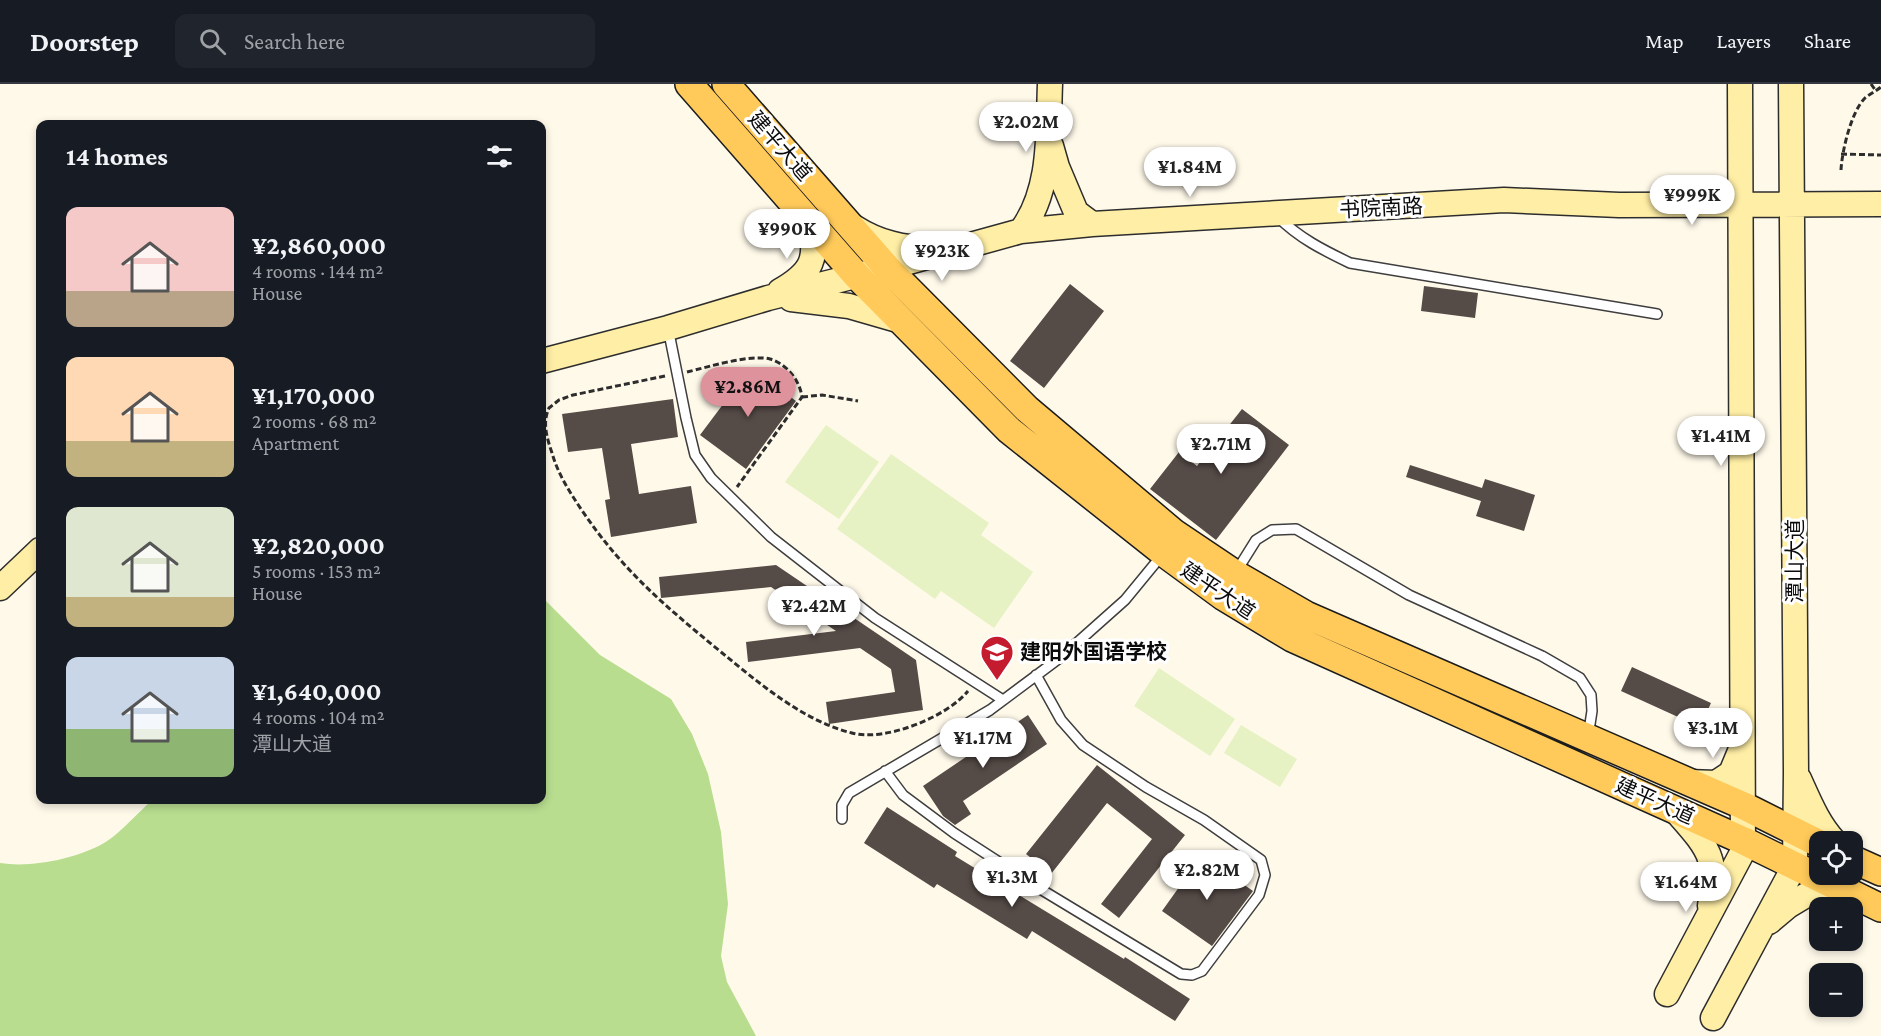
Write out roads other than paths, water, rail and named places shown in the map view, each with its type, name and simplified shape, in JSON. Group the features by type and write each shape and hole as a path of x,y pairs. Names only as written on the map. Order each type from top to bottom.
{"main road":[{"name":"建平大道","path":"689,84 857,276 1009,430 1164,553 1224,597 1292,638 1674,809 1881,908"},
{"name":"建平大道","path":"726,84 887,268 1027,409 1174,532 1235,574 1306,615 1744,806 1808,839"},
{"path":"1021,231 1032,217 1045,170 1050,84"},
{"path":"1666,994 1743,851 1740,84"},
{"name":"潭山大道","path":"1713,1018 1808,839 1796,773 1791,84"},
{"path":"1048,135 1057,167 1076,212 1092,224"},
{"path":"1792,197 1881,189"},
{"name":"书院南路","path":"768,298 1021,231 1092,224 1617,192 1741,198 1792,197"},
{"path":"1792,197 1881,204"},
{"path":"546,360 768,298 787,287 809,268 813,258 814,241 810,222"},
{"path":"848,224 877,240 890,244 915,249 952,250"},
{"path":"933,314 918,290 920,275 937,259 952,250"},
{"path":"768,298 841,304 901,321"},
{"path":"0,588 36,554"},
{"path":"1688,782 1716,783 1731,773 1743,744"},
{"path":"1796,773 1812,808 1826,831"},
{"path":"1674,809 1698,838 1710,859 1712,882 1710,913"},
{"path":"1863,864 1881,872"},
{"path":"1760,930 1788,906 1808,894 1845,890"}],"lane":[{"path":"1274,214 1291,230 1313,245 1350,263 1656,314"},
{"path":"668,327 695,455 711,478 771,537 875,618 1004,700"},
{"path":"1235,574 1256,540 1272,530 1296,530 1409,595 1542,656 1580,678 1591,695 1590,724 1584,737"},
{"path":"842,819 842,805 849,793 1004,700 1076,644 1125,600 1164,553"},
{"path":"885,771 903,795 954,833 1052,896 1181,974 1192,975 1202,970 1259,895 1265,875 1261,860 1204,820 1146,788 1083,745 1061,720 1036,675"}],"place":[{"name":"建阳外国语学校","path":"997,681"}]}
